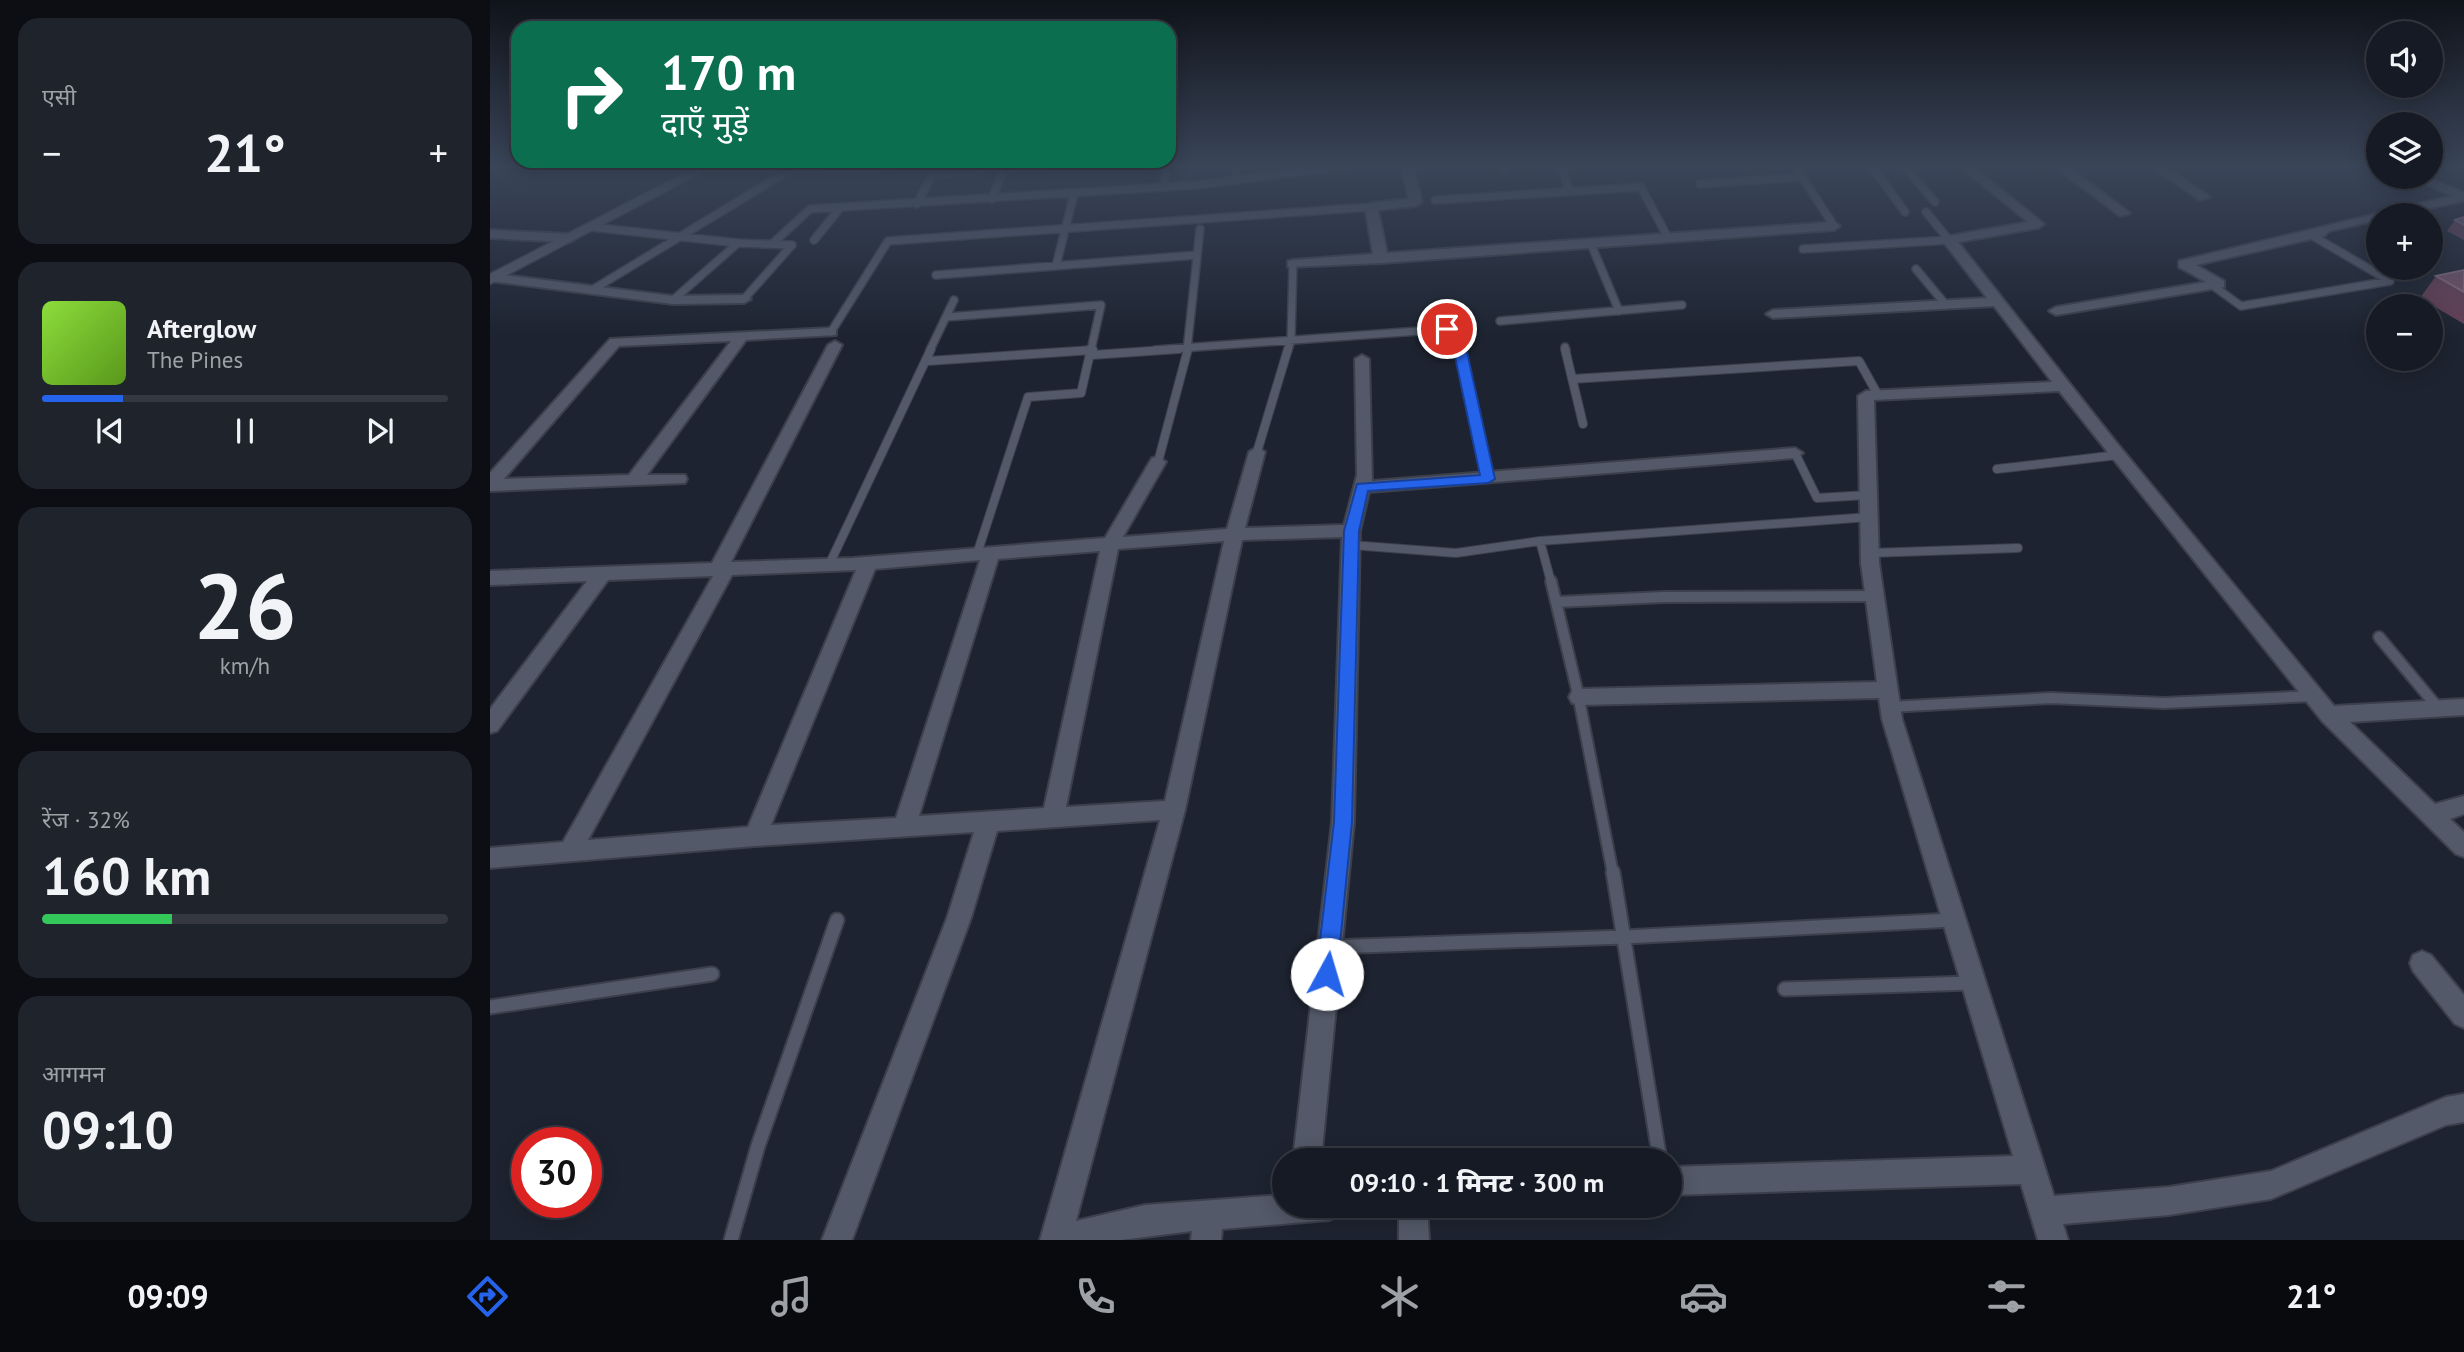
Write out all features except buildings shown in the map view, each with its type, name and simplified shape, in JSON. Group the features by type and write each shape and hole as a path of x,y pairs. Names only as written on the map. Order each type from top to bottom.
{"street":[{"path":"492,279 600,223"},
{"path":"1374,223 1381,259"},
{"path":"2037,223 1949,240 2118,455 2329,715 2464,848"},
{"path":"2056,311 2219,284 2184,264 2311,235 2325,228 2349,223"},
{"path":"1293,264 1834,226"},
{"path":"490,234 570,238"},
{"path":"492,279 673,300 744,299"},
{"path":"1773,314 1998,302"},
{"path":"633,481 742,336"},
{"path":"490,484 615,342 742,336 833,338 722,568 570,851"},
{"path":"1308,1148 1343,822 1351,538 1365,475 1362,359"},
{"path":"2053,1240 2033,1169 1972,983 1889,699 1870,553 1866,396 2064,386"},
{"path":"1257,452 1234,534 1174,810 1056,1240 1145,1220 1207,1228 1272,1214"},
{"path":"1362,487 1796,453"},
{"path":"1053,818 1110,544 1158,462"},
{"path":"490,484 679,480"},
{"path":"490,578 829,565 1234,534 1351,538"},
{"path":"904,827 984,554"},
{"path":"755,836 869,562"},
{"path":"490,725 603,573"},
{"path":"1579,697 1889,699"},
{"path":"2329,715 2464,707"},
{"path":"2431,815 2464,805"},
{"path":"490,858 755,836 1174,810"},
{"path":"837,1240 959,918 988,822"},
{"path":"2422,963 2464,1015"},
{"path":"2044,1211 2169,1201 2271,1185 2446,1111 2464,1108"},
{"path":"1682,1181 2033,1169"},
{"path":"1413,1218 1414,1240"}],"lane":[{"path":"592,290 700,223"},
{"path":"772,244 795,223"},
{"path":"814,240 828,223"},
{"path":"1056,266 1066,223"},
{"path":"833,338 888,241 1140,223"},
{"path":"1660,223 1668,238"},
{"path":"1935,223 1949,240"},
{"path":"592,227 738,243 792,245 744,299"},
{"path":"1158,462 1188,348 1200,229"},
{"path":"2212,285 2241,306 2390,281 2311,235"},
{"path":"1803,249 1949,240"},
{"path":"673,300 738,243"},
{"path":"1591,244 1619,311"},
{"path":"936,275 1197,255"},
{"path":"1257,452 1292,340 1293,264"},
{"path":"1916,269 1946,305"},
{"path":"829,565 954,300"},
{"path":"947,317 1101,305 1081,393 1028,397 984,554"},
{"path":"1500,321 1682,305"},
{"path":"928,360 1188,348 1447,329 1461,352 1488,479"},
{"path":"1564,346 1583,424"},
{"path":"1572,379 1859,361 1878,395"},
{"path":"1796,453 1817,498 1868,495"},
{"path":"1997,468 2118,455"},
{"path":"1351,538 1455,553 1540,541 1869,517"},
{"path":"1540,541 1558,602 1602,806 1658,1148"},
{"path":"1870,553 2018,548"},
{"path":"1558,602 1664,597 1875,596"},
{"path":"2379,637 2439,709"},
{"path":"1889,699 2051,698 2164,703 2314,696"},
{"path":"731,1240 758,1146 837,920"},
{"path":"1329,947 1624,937 1953,920"},
{"path":"490,1007 712,974"},
{"path":"1785,989 1972,983"}],"route":[{"path":"1327,974 1343,822 1351,531 1362,487 1488,479 1461,352 1447,329"}]}
